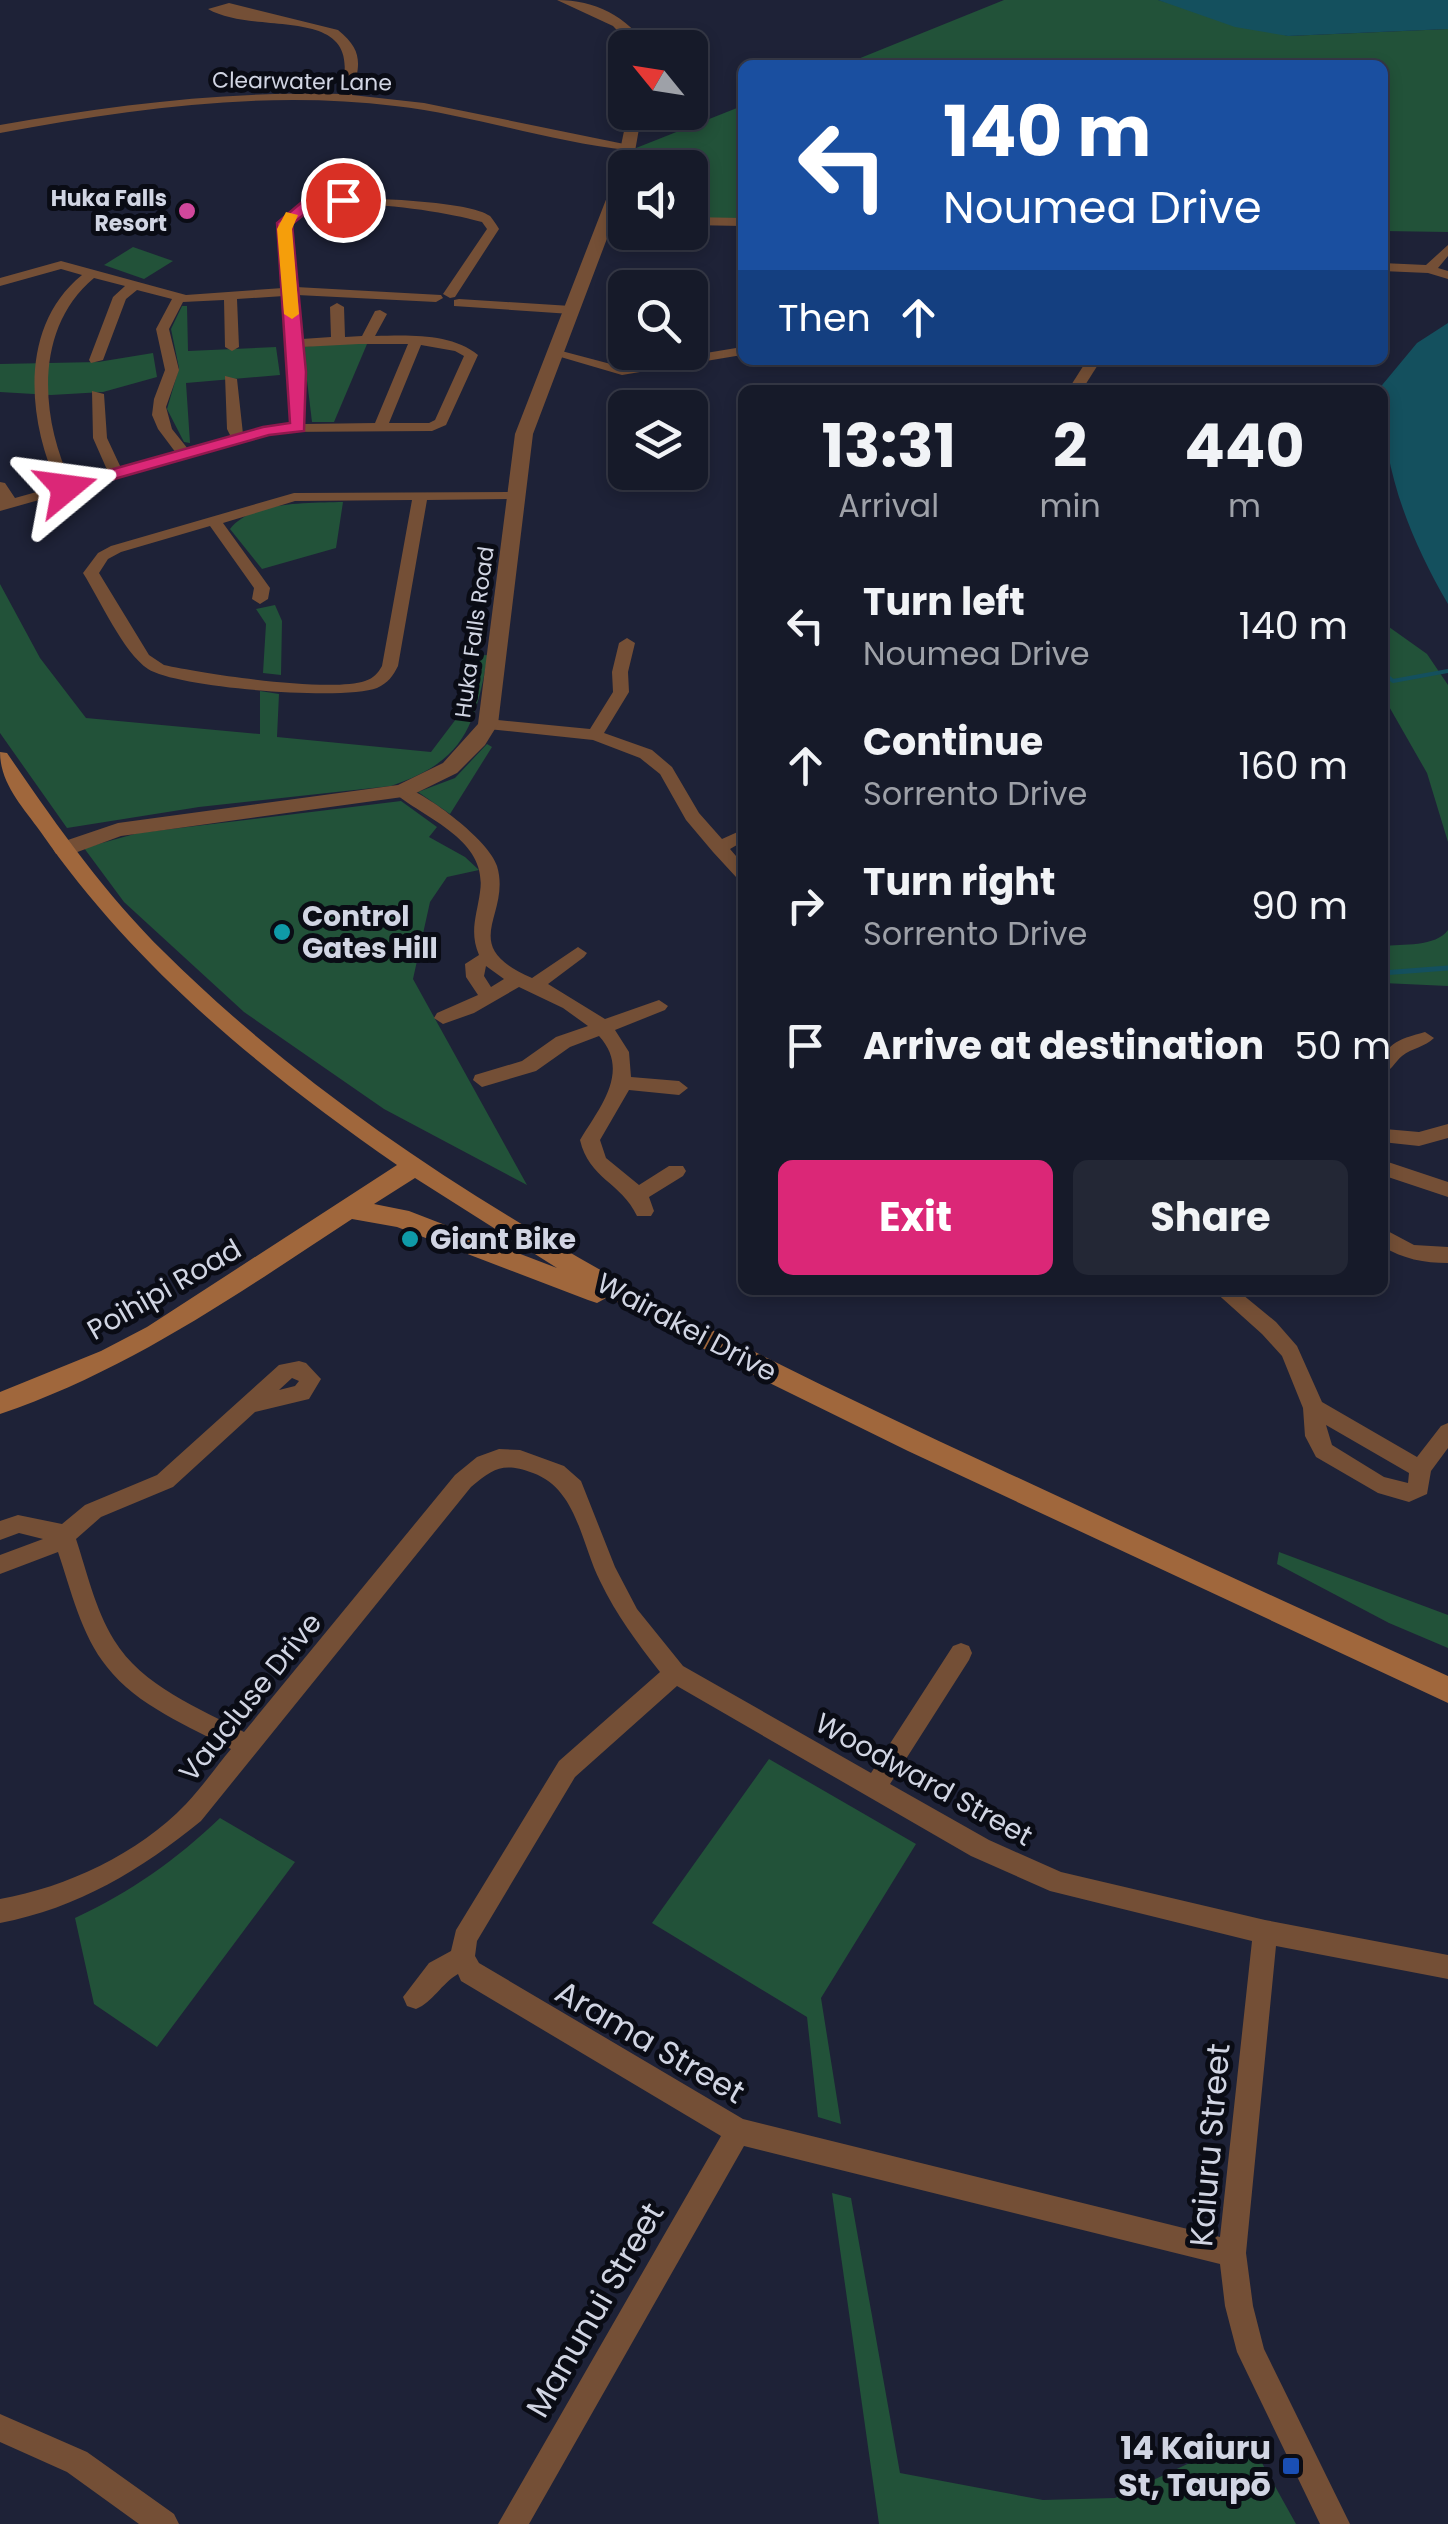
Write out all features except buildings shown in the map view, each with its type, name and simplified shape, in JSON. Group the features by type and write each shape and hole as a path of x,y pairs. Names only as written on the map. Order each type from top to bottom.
{"main road":[{"name":"Wairakei Drive","path":"0,758 110,906 188,987 267,1058 413,1167 667,1320 894,1433 1448,1690"},
{"name":"Poihipi Road","path":"0,1403 110,1358 156,1334 413,1167"},
{"path":"350,1210 400,1218 667,1320"}],"street":[{"path":"564,0 606,16 625,30"},
{"path":"269,16 326,30 346,44 354,62 346,98"},
{"name":"Clearwater Lane","path":"0,129 173,100 346,98 431,107 568,140 628,146"},
{"name":"Clearwater Lane","path":"0,120 32,121"},
{"name":"Huka Falls Road","path":"627,150 631,130"},
{"path":"298,428 284,223 307,206 343,200 486,219 493,229 448,298"},
{"path":"708,221 738,222"},
{"name":"Huka Falls Road","path":"64,849 118,830 403,791 450,768 478,742 488,724 515,496 529,416 571,310 608,235"},
{"path":"1429,269 1448,249"},
{"path":"0,282 52,265 93,272 179,298 290,292 448,298 571,310"},
{"path":"1388,267 1429,269 1447,279"},
{"path":"66,488 43,432 41,368 56,318 76,284 93,272"},
{"path":"96,360 120,296 133,286"},
{"path":"179,298 162,324 172,374 158,411 165,430 184,454"},
{"path":"230,298 232,348"},
{"path":"337,307 338,340"},
{"path":"367,339 380,314"},
{"path":"0,486 6,505 278,428 424,429 441,422 470,355 455,345 416,342 367,339 294,344"},
{"path":"380,428 416,342"},
{"path":"554,353 622,371 738,352"},
{"path":"230,378 234,429 239,438"},
{"path":"97,394 100,438 116,474"},
{"path":"420,496 390,666 387,674 365,687 171,672 144,658 91,573 96,563 116,549 294,497 420,496 515,496"},
{"path":"214,521 262,588 260,599"},
{"path":"595,735 620,692 627,643"},
{"path":"488,724 595,735 636,748 654,760 738,868"},
{"path":"403,791 473,842 492,872 481,925 489,957 602,1026 615,1042 622,1060 622,1083 590,1140 593,1157 641,1203 676,1171"},
{"path":"719,848 738,837"},
{"path":"443,1018 526,983 578,954"},
{"path":"489,957 474,964 475,977 489,997"},
{"path":"482,1080 528,1066 563,1042 659,1006"},
{"path":"1388,1061 1397,1050 1425,1038"},
{"path":"622,1083 679,1088"},
{"path":"1388,1136 1419,1139 1448,1131"},
{"path":"1388,1169 1448,1190"},
{"path":"1388,1239 1397,1247 1422,1256 1448,1255"},
{"path":"1229,1295 1269,1328 1290,1352 1314,1408 1316,1436 1337,1462 1378,1484 1409,1493 1420,1488 1420,1469 1448,1432"},
{"path":"0,1565 54,1544 94,1511 165,1481 252,1404"},
{"path":"1314,1408 1420,1469"},
{"name":"Woodward Street","path":"499,1458 538,1463 574,1488 629,1616 675,1673 980,1848 1059,1884 1265,1932 1448,1966"},
{"name":"Vaucluse Drive","path":"0,1911 59,1895 116,1870 152,1848 193,1813 463,1481 485,1462 499,1458"},
{"path":"0,1531 18,1524 63,1534"},
{"path":"63,1534 104,1646 120,1666 146,1688 249,1747"},
{"path":"874,1789 961,1653"},
{"path":"416,1997 438,1972 462,1958 465,1938 567,1769 675,1673"},
{"name":"Kaiuru Street","path":"1265,1932 1232,2253 1238,2306 1251,2352 1335,2524"},
{"name":"Arama Street","path":"462,1958 470,1972 494,1990 738,2131 1232,2253"},
{"name":"Manunui Street","path":"513,2524 738,2131"},
{"path":"0,2428 77,2462 164,2524"}],"green space":[{"path":"1004,0 1158,0 1288,36 1448,29 1448,232 1388,231 1388,60 855,60"},
{"path":"738,108 738,219 708,218 708,150 635,150 681,130 708,130 708,119"},
{"path":"133,247 173,261 144,279 104,265"},
{"path":"182,306 187,306 188,351 276,347 280,375 186,383 190,443 184,442 167,409 179,368 171,329"},
{"path":"367,344 334,422 312,422 303,347"},
{"path":"153,353 157,377 103,392 0,392 0,364 98,362"},
{"path":"343,502 336,548 262,569 230,529 266,508"},
{"path":"0,584 40,658 86,718 260,734 260,691 279,694 277,737 431,752 456,719 468,656 488,655 478,702 462,738 436,765 416,776 391,786 199,807 67,828 0,733"},
{"path":"275,605 282,621 281,675 263,673 266,624 256,609"},
{"path":"1388,626 1427,654 1448,685 1448,842 1427,773 1388,705"},
{"path":"487,744 492,747 450,814 418,792 455,778"},
{"path":"401,801 437,827 429,837 465,857 479,870 447,877 430,902 413,979 527,1185 384,1109 244,1012 124,902 84,848 138,833"},
{"path":"1448,930 1448,986 1388,983 1388,946 1427,942"},
{"path":"1279,1552 1448,1615 1448,1648 1389,1623 1277,1564"},
{"path":"769,1759 916,1844 821,1998 841,2124 818,2117 807,2017 652,1923"},
{"path":"220,1818 295,1862 157,2047 94,2004 75,1918 152,1874"},
{"path":"832,2193 851,2198 900,2473 1043,2500 1115,2498 1247,2436 1296,2524 879,2524"}],"water":[{"path":"1158,0 1448,0 1448,29 1288,36 1235,27"},
{"path":"1448,323 1448,604 1410,527 1388,452 1388,385 1382,385 1417,343"}],"waterway":[{"path":"1388,677 1393,681 1448,671"},
{"path":"1388,973 1448,968"}],"slow traffic":[{"path":"291,215 284,229 292,314"}],"place":[{"name":"Huka Falls Resort","path":"187,211"},
{"name":"Control Gates Hill","path":"282,932"},
{"name":"Giant Bike","path":"410,1239"},
{"name":"14 Kaiuru St, Taupō","path":"1291,2466"}],"route":[{"path":"66,488 268,430 298,428 298,372 284,223 307,206 343,200"}]}
